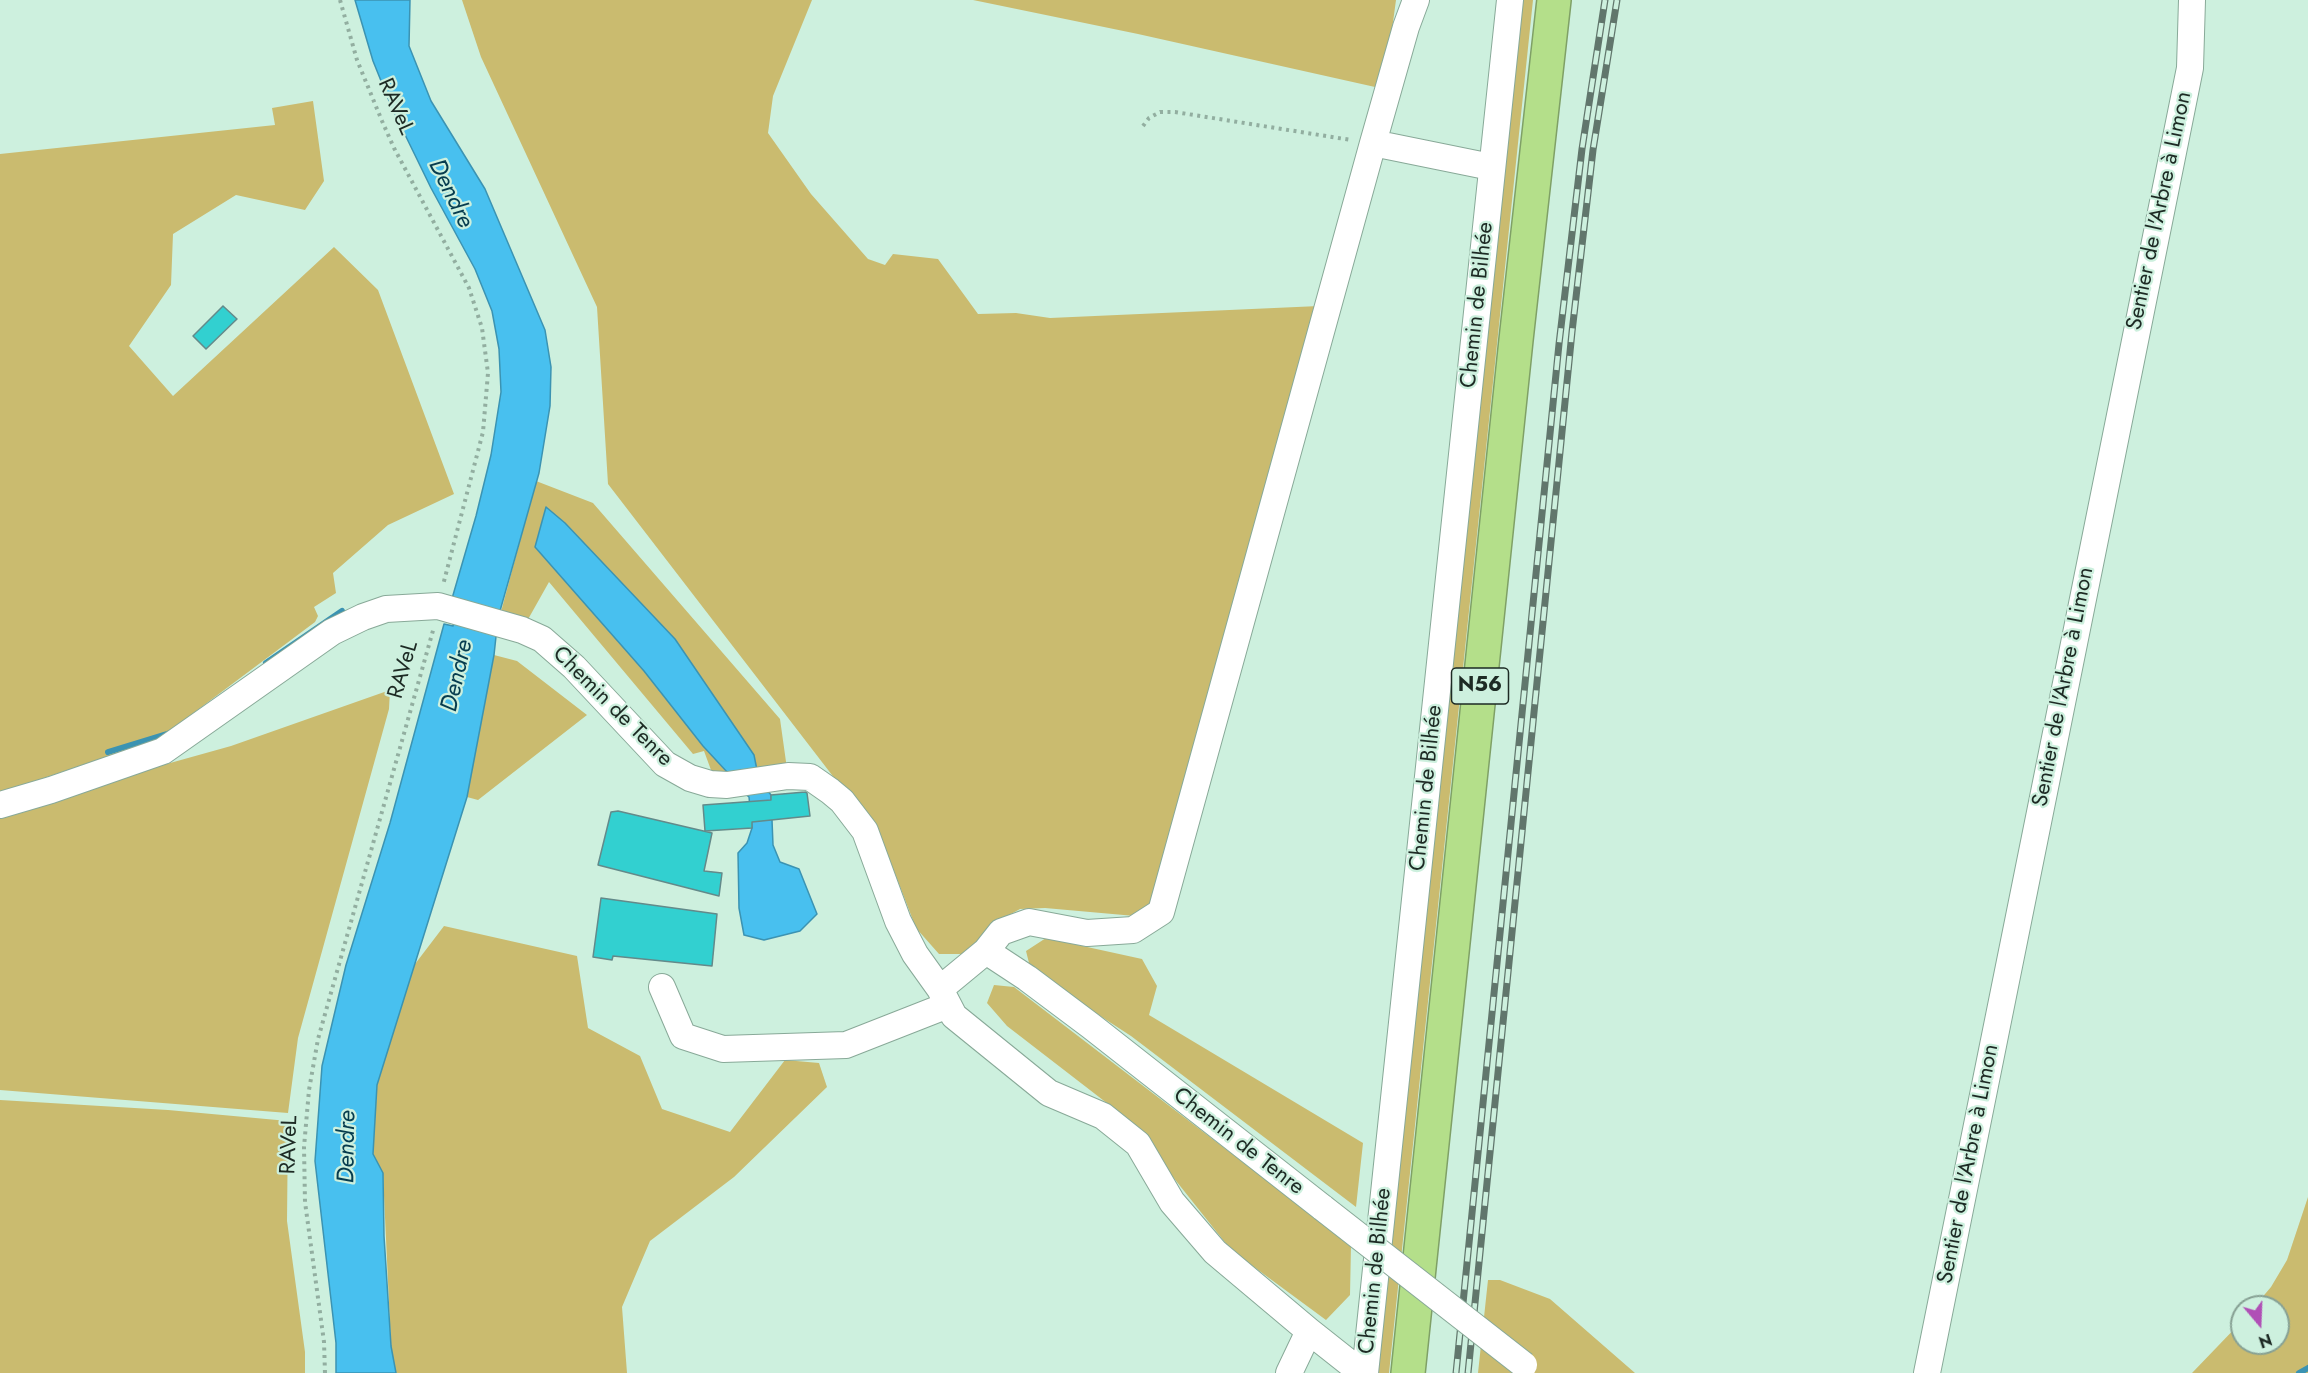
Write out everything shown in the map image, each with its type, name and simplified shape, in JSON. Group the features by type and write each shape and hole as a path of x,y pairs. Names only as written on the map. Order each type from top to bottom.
{"highway":[{"name":"N56","path":"1408,1373 1517,328 1554,0"}],"street":[{"path":"662,987 683,1036 723,1049 846,1045 944,997 1001,932 1029,921 1087,933 1133,930 1161,912 1373,143 1416,0"},
{"name":"Chemin de Bilhée","path":"1364,1373 1510,0"},
{"name":"Sentier de l'Arbre à Limon","path":"1927,1373 2190,68 2192,0"},
{"path":"1373,143 1491,167"},
{"name":"Chemin de Tenre","path":"0,805 163,751 332,632 386,609 443,607 522,630 543,639 574,667 665,764 698,782 727,784 788,776 810,777 842,801 865,831 898,921 915,954 954,1016 1049,1093 1103,1116 1138,1144 1172,1202 1215,1252 1309,1331 1364,1373"},
{"name":"Chemin de Tenre","path":"986,951 1027,978 1091,1026 1529,1369"},
{"path":"1289,1373 1309,1331"}],"path":[{"name":"RAVeL","path":"325,1373 324,1342 305,1202 304,1147 309,1090 321,1028 437,616 443,607 483,432 488,373 482,328 469,288 394,148 357,60 340,0"},
{"path":"1143,126 1149,118 1160,112 1175,112 1373,143"}],"shaded area":[{"path":"462,0 812,0 773,96 768,133 811,194 868,259 885,265 893,254 938,259 978,314 1016,313 1050,318 1319,306 1154,902 1135,916 1045,908 1020,909 962,954 939,954 916,928 882,840 608,484 597,307 481,57"},
{"path":"973,0 1396,0 1384,89"},
{"path":"1518,0 1533,0 1389,1373 1373,1373"},
{"path":"313,101 324,181 305,210 236,195 173,234 171,285 129,346 173,396 334,247 378,290 454,494 388,525 333,573 336,593 314,607 318,616 315,622 148,747 100,759 0,793 0,154 275,125 272,108"},
{"path":"536,481 593,503 780,719 788,776 759,780 754,755 675,639 565,523 546,508 535,547 644,671 703,746 728,773 690,778 711,770 704,751 693,754 549,582 522,630 498,623"},
{"path":"494,655 517,661 587,715 478,800 467,797"},
{"path":"390,690 389,709 298,1038 288,1113 0,1090 0,819 120,777 231,746"},
{"path":"444,926 577,956 588,1028 640,1056 662,1109 730,1132 785,1060 819,1063 827,1087 734,1177 650,1241 622,1307 627,1373 396,1373 391,1346 383,1174 373,1155 377,1085 412,968"},
{"path":"1046,938 1142,959 1157,986 1149,1015 1363,1143 1356,1207 1131,1036 1031,971 1026,951"},
{"path":"994,985 1014,987 1351,1245 1350,1295 1326,1320 1231,1250 1134,1124 1007,1026 987,1003"},
{"path":"0,1100 168,1110 288,1121 287,1221 305,1352 305,1373 0,1373"},
{"path":"2308,1197 2308,1373 2192,1373 2230,1333 2230,1355 2290,1355 2290,1295 2264,1295 2287,1260"},
{"path":"1488,1280 1500,1280 1550,1299 1635,1373 1478,1373"}],"water":[{"name":"Dendre","path":"355,0 410,0 409,46 431,101 485,189 545,330 551,367 550,406 539,473 498,618 494,655 467,797 377,1085 373,1154 383,1173 384,1236 391,1346 396,1373 336,1373 336,1343 315,1161 322,1066 346,965 390,823 444,624 453,626 458,604 451,602 491,455 501,392 499,349 492,311 475,269 431,188 392,108 373,61"},
{"path":"546,507 565,523 675,639 754,755 759,780 771,795 773,845 780,862 799,869 817,914 800,931 764,940 744,935 739,908 738,853 747,843 752,828 749,797 733,784 728,773 703,746 644,671 535,547"}],"building":[{"path":"223,306 237,319 206,349 193,336"},
{"path":"805,792 810,816 752,822 752,828 705,831 703,805 771,800 771,795"},
{"path":"618,811 712,833 704,871 722,873 719,896 598,865 611,812"},
{"path":"601,898 717,914 712,966 613,956 612,960 593,957"}],"waterway":[{"path":"266,663 342,611"},
{"path":"108,752 170,733"},
{"path":"2299,1373 2308,1368"}],"railway":[{"path":"1456,1373 1559,344 1582,149 1605,0"},
{"path":"1468,1373 1572,332 1593,150 1617,0"}]}
